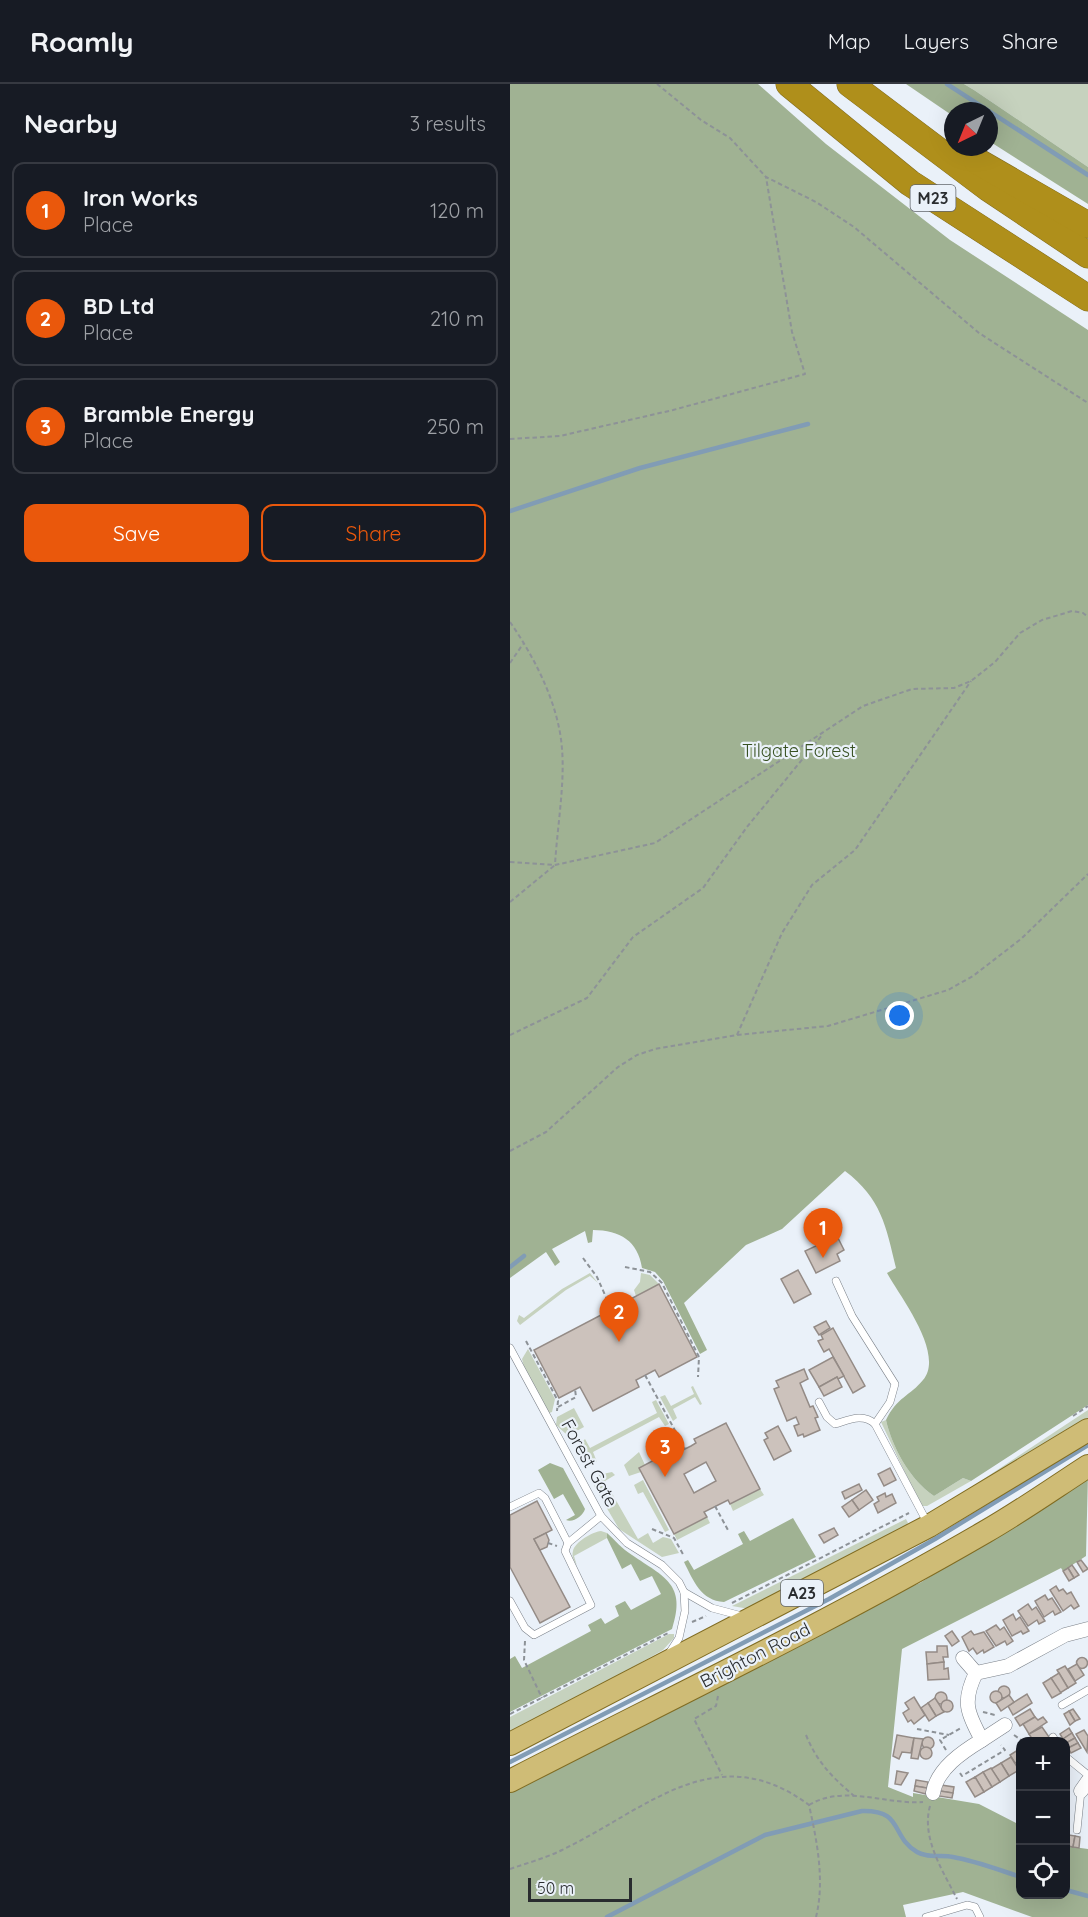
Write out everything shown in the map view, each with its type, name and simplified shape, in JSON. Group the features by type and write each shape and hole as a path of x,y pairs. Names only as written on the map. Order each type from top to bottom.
{"highway":[{"name":"M23","path":"789,84 910,183 1088,312"},
{"name":"M23","path":"851,84 944,141"},
{"name":"M23","path":"851,84 988,188 1088,255"},
{"name":"M23","path":"969,156 1088,225"},
{"name":"M23","path":"910,183 1088,298"}],"main road":[{"name":"Brighton Road","path":"510,1744 755,1619 925,1519 1079,1424"},
{"name":"Brighton Road","path":"510,1781 772,1648 914,1572 987,1531 1088,1466"}],"street":[{"path":"976,1672 1008,1666 1065,1635 1088,1629"},
{"path":"963,1658 976,1672"},
{"path":"976,1672 971,1683 967,1708 982,1740"},
{"path":"933,1793 938,1776 959,1754 982,1740 1008,1729"}],"lane":[{"path":"836,1281 852,1316 895,1384 890,1402 875,1424"},
{"name":"Forest Gate","path":"510,1348 601,1516 627,1543 672,1573 684,1592"},
{"path":"819,1402 827,1417 835,1424 862,1417 868,1417 875,1424 925,1519"},
{"path":"510,1507 539,1493 545,1498 568,1543"},
{"path":"510,1600 529,1633 538,1634 591,1605 565,1551 568,1543 601,1516"},
{"path":"684,1592 718,1610 755,1619"},
{"path":"661,1667 679,1638 685,1611 684,1592"},
{"path":"1062,1705 1088,1690"},
{"path":"1070,1761 1088,1775"},
{"path":"1077,1830 1085,1786"},
{"path":"926,1917 961,1907 975,1907 980,1917"}],"path":[{"path":"657,84 701,120 730,138 766,177 816,202 854,227 979,333 1088,403"},
{"path":"510,438 560,436 673,410 805,374 792,332 766,177"},
{"path":"510,862 555,865 655,843 863,706 912,689 954,688 971,681 995,662 1020,633 1042,620 1072,611 1083,613 1088,617"},
{"path":"510,622 554,707 562,750 555,865 510,902"},
{"path":"510,663 523,644"},
{"path":"737,1035 782,933 812,885 855,850 971,681"},
{"path":"510,1035 587,998 633,937 703,888 747,827 825,732"},
{"path":"510,1151 546,1132 618,1067 637,1055 655,1049 737,1035 828,1026 948,990 973,976 1021,939 1088,874"},
{"path":"583,1258 597,1277 614,1315"},
{"path":"625,1267 650,1272 662,1283 699,1357 698,1377"},
{"path":"526,1341 558,1401 558,1407"},
{"path":"645,1375 686,1449"},
{"path":"549,1422 558,1407 576,1397 575,1389"},
{"path":"1079,1424 1088,1406"},
{"path":"715,1506 729,1532"},
{"path":"510,1714 911,1512 925,1519"},
{"path":"652,1529 674,1538 684,1556"},
{"path":"529,1633 525,1639 524,1660 542,1698"},
{"path":"719,1691 716,1706 694,1719 722,1775"},
{"path":"917,1729 949,1735"},
{"path":"1008,1729 1018,1737"},
{"path":"806,1735 814,1755 824,1769 854,1796"},
{"path":"510,1869 561,1851 629,1812 704,1778 722,1775 763,1779 788,1789 809,1805 816,1836 820,1878 818,1917"},
{"path":"809,1805 820,1798 854,1796 915,1803 932,1799 926,1822 931,1844 961,1907"}],"green space":[{"name":"Tilgate Forest","path":"510,84 758,84 826,144 950,240 1088,330 1088,1405 971,1481 963,1478 934,1496 917,1481 903,1462 897,1452 886,1420 899,1401 923,1380 928,1369 929,1356 925,1341 887,1273 896,1268 880,1214 867,1192 845,1171 782,1229 746,1245 684,1303 707,1350 700,1354 663,1281 655,1272 642,1268 632,1244 619,1235 593,1230 592,1242 588,1243 585,1231 552,1249 560,1262 555,1266 546,1252 510,1278"},
{"path":"906,84 964,84 992,102 944,102 944,110"},
{"path":"964,84 1088,84 1088,167 998,106 998,102 992,102"},
{"path":"998,106 1088,167 1088,204 998,147"},
{"path":"590,1273 598,1283 590,1276 566,1290 520,1325 517,1321 519,1315 524,1318 562,1289"},
{"path":"641,1273 650,1275 659,1284 636,1296 634,1290 640,1282"},
{"path":"528,1349 555,1399 552,1412 549,1413 524,1367 522,1359"},
{"path":"693,1386 702,1404 700,1405 695,1397 673,1409 677,1418 673,1421 660,1397 665,1395 671,1406 694,1394 691,1387"},
{"path":"656,1400 669,1424 665,1426 659,1417 593,1452 597,1462 586,1463 576,1448 585,1439 590,1448 657,1413 652,1402"},
{"path":"574,1408 584,1427 571,1434 566,1434 556,1425 557,1417"},
{"path":"1088,1410 1088,1421 992,1481 967,1490"},
{"path":"886,1420 897,1452 903,1462 917,1481 934,1496 963,1478 971,1481 927,1506 921,1506 881,1422"},
{"path":"639,1452 645,1465 639,1468 641,1472 629,1476 624,1465"},
{"path":"550,1463 563,1468 585,1509 575,1520 566,1520 575,1515 563,1494 554,1499 538,1470"},
{"path":"612,1472 615,1475 605,1481 638,1539 648,1533 653,1543 663,1537 671,1539 679,1553 662,1557 619,1529 594,1486 598,1475"},
{"path":"1088,1474 1086,1556 1063,1571 1061,1568 902,1649 888,1787 913,1797 913,1793 979,1804 1016,1823 1016,1899 1070,1899 1070,1847 1088,1849 1088,1917 1032,1917 963,1892 903,1905 906,1917 510,1917 510,1791 894,1593 920,1583"},
{"path":"643,1480 669,1530 665,1532 643,1492 638,1494 634,1485"},
{"path":"760,1489 764,1495 733,1511 730,1504"},
{"path":"707,1517 710,1523 677,1540 674,1534"},
{"path":"793,1518 816,1557 724,1602 716,1601 704,1594 684,1562 688,1560 694,1570 743,1544 738,1534 744,1531 750,1541"},
{"path":"906,1519 908,1523 903,1531 755,1610 732,1606"},
{"path":"601,1531 607,1533 607,1538 574,1556 577,1566 573,1559 574,1548 584,1538"},
{"path":"607,1533 625,1550 670,1583 677,1602 672,1629 510,1712 510,1659 515,1656 522,1668 591,1631 588,1625 601,1618 605,1624 619,1616 615,1606 625,1601 631,1610 661,1594 652,1576 640,1581 631,1564 622,1569 607,1538"},
{"path":"669,1634 674,1634 674,1638 663,1650 510,1737 510,1717"}],"building":[{"path":"837,1236 844,1250 837,1254 840,1261 816,1273 805,1251"},
{"path":"798,1270 811,1294 794,1303 781,1279"},
{"path":"659,1284 697,1357 659,1377 655,1370 636,1380 639,1387 593,1411 580,1387 559,1398 534,1350 601,1315 604,1320 624,1310 621,1304"},
{"path":"826,1321 830,1328 819,1335 814,1327"},
{"path":"833,1328 865,1386 853,1393 829,1349 824,1352 818,1341 823,1339 821,1335"},
{"path":"833,1357 844,1376 838,1379 837,1377 819,1387 809,1370"},
{"path":"804,1369 808,1379 800,1383 810,1407 813,1406 818,1417 815,1418 820,1430 804,1437 803,1434 798,1436 794,1426 799,1424 796,1417 787,1421 774,1389 779,1387 776,1381"},
{"path":"837,1377 842,1387 824,1396 819,1387"},
{"path":"726,1423 760,1489 730,1504 728,1500 704,1512 707,1517 674,1534 639,1468 673,1450 675,1454 691,1446 696,1443 694,1439","holes":["706,1462 716,1481 694,1493 684,1474"]},
{"path":"778,1426 791,1451 774,1460 764,1440 768,1438 765,1433"},
{"path":"890,1468 896,1480 884,1486 878,1474"},
{"path":"859,1484 862,1490 845,1499 842,1492"},
{"path":"866,1490 873,1500 859,1510 852,1500"},
{"path":"885,1493 886,1497 892,1494 896,1503 878,1513 874,1504 879,1501 877,1497"},
{"path":"852,1500 859,1510 849,1517 842,1507"},
{"path":"537,1501 552,1530 534,1539 570,1607 540,1623 510,1567 510,1515"},
{"path":"834,1528 838,1535 824,1543 819,1535"},
{"path":"546,1533 549,1540 547,1547 540,1550 534,1539"},
{"path":"1081,1560 1088,1569 1083,1572 1077,1562"},
{"path":"1072,1565 1079,1575 1074,1578 1068,1568"},
{"path":"1068,1568 1074,1578 1069,1581 1063,1571"},
{"path":"1056,1586 1059,1591 1063,1589 1067,1594 1071,1592 1079,1606 1074,1609 1071,1605 1063,1611 1050,1590"},
{"path":"1045,1595 1048,1600 1052,1598 1061,1612 1055,1615 1053,1611 1044,1617 1035,1601"},
{"path":"1028,1604 1032,1610 1036,1607 1045,1621 1039,1624 1037,1620 1028,1626 1018,1611"},
{"path":"1013,1614 1016,1620 1020,1617 1029,1631 1023,1634 1021,1631 1012,1636 1003,1620"},
{"path":"996,1625 1000,1630 1004,1627 1013,1641 1007,1645 1005,1641 996,1646 986,1631"},
{"path":"952,1631 959,1641 952,1646 945,1636"},
{"path":"971,1631 974,1635 984,1632 994,1647 984,1653 983,1650 977,1654 973,1648 969,1651 962,1637"},
{"path":"937,1646 947,1646 948,1657 943,1657 944,1662 927,1664 926,1652 937,1652"},
{"path":"1082,1657 1088,1663 1082,1669 1076,1663"},
{"path":"944,1662 944,1669 948,1668 949,1679 928,1680 927,1664"},
{"path":"1077,1664 1084,1675 1075,1681 1068,1669"},
{"path":"1065,1666 1076,1683 1068,1688 1057,1670"},
{"path":"1059,1673 1068,1688 1060,1693 1051,1678"},
{"path":"1051,1678 1061,1693 1052,1698 1043,1683"},
{"path":"1004,1686 1010,1692 1004,1698 998,1692"},
{"path":"996,1691 1002,1697 996,1703 990,1697"},
{"path":"941,1692 947,1698 941,1704 935,1698"},
{"path":"1027,1694 1032,1703 1013,1715 1008,1706"},
{"path":"1009,1695 1014,1702 1001,1711 996,1703"},
{"path":"914,1697 925,1715 914,1724 911,1720 908,1722 903,1713 909,1709 905,1703"},
{"path":"935,1698 944,1712 936,1716 928,1703"},
{"path":"947,1700 953,1706 947,1712 941,1706"},
{"path":"928,1703 936,1716 929,1721 921,1708"},
{"path":"1030,1709 1035,1717 1020,1726 1015,1718"},
{"path":"1073,1709 1080,1719 1075,1721 1069,1711"},
{"path":"1069,1711 1075,1721 1070,1725 1064,1714"},
{"path":"1035,1717 1038,1720 1043,1717 1047,1722 1029,1734 1023,1724"},
{"path":"1042,1727 1049,1737 1031,1737 1029,1734"},
{"path":"1069,1728 1072,1733 1066,1737 1062,1737 1060,1734"},
{"path":"1084,1730 1088,1736 1087,1752 1076,1734"},
{"path":"1072,1733 1075,1738 1070,1741 1070,1737 1066,1737"},
{"path":"897,1735 914,1738 911,1753 902,1752 899,1759 893,1756"},
{"path":"928,1737 934,1743 928,1749 922,1743"},
{"path":"914,1738 923,1739 918,1759 911,1758"},
{"path":"1075,1738 1078,1743 1070,1747 1070,1741"},
{"path":"1078,1743 1081,1748 1071,1753 1070,1747"},
{"path":"926,1747 932,1753 926,1759 920,1753"},
{"path":"1016,1751 1016,1762 1015,1763 1010,1755"},
{"path":"1011,1757 1016,1765 1016,1772 1009,1776 1001,1763"},
{"path":"1001,1763 1009,1776 1000,1782 991,1769"},
{"path":"991,1768 1000,1782 992,1787 983,1772"},
{"path":"897,1771 908,1773 901,1785 895,1784"},
{"path":"983,1772 992,1787 984,1792 975,1777"},
{"path":"975,1777 984,1792 975,1797 966,1782"},
{"path":"916,1780 928,1782 927,1788 915,1786"},
{"path":"941,1785 954,1787 953,1793 940,1791"},
{"path":"915,1786 927,1788 926,1794 914,1791"},
{"path":"940,1791 953,1793 952,1798 939,1796"},
{"path":"1070,1835 1075,1836 1073,1847 1070,1846"},
{"path":"1075,1836 1080,1837 1079,1848 1073,1847"}],"waterway":[{"path":"947,84 1088,175"},
{"path":"510,511 640,468 808,424"},
{"path":"510,1267 524,1256"},
{"path":"510,1762 829,1599 935,1539 1088,1445"},
{"path":"607,1917 765,1835 862,1811 875,1812 891,1819 903,1839 917,1852 979,1863 1016,1875"},
{"path":"1070,1891 1088,1896"}],"place":[{"name":"Iron Works","path":"823,1258"},
{"name":"BD Ltd","path":"619,1342"},
{"name":"Bramble Energy","path":"665,1477"}]}
